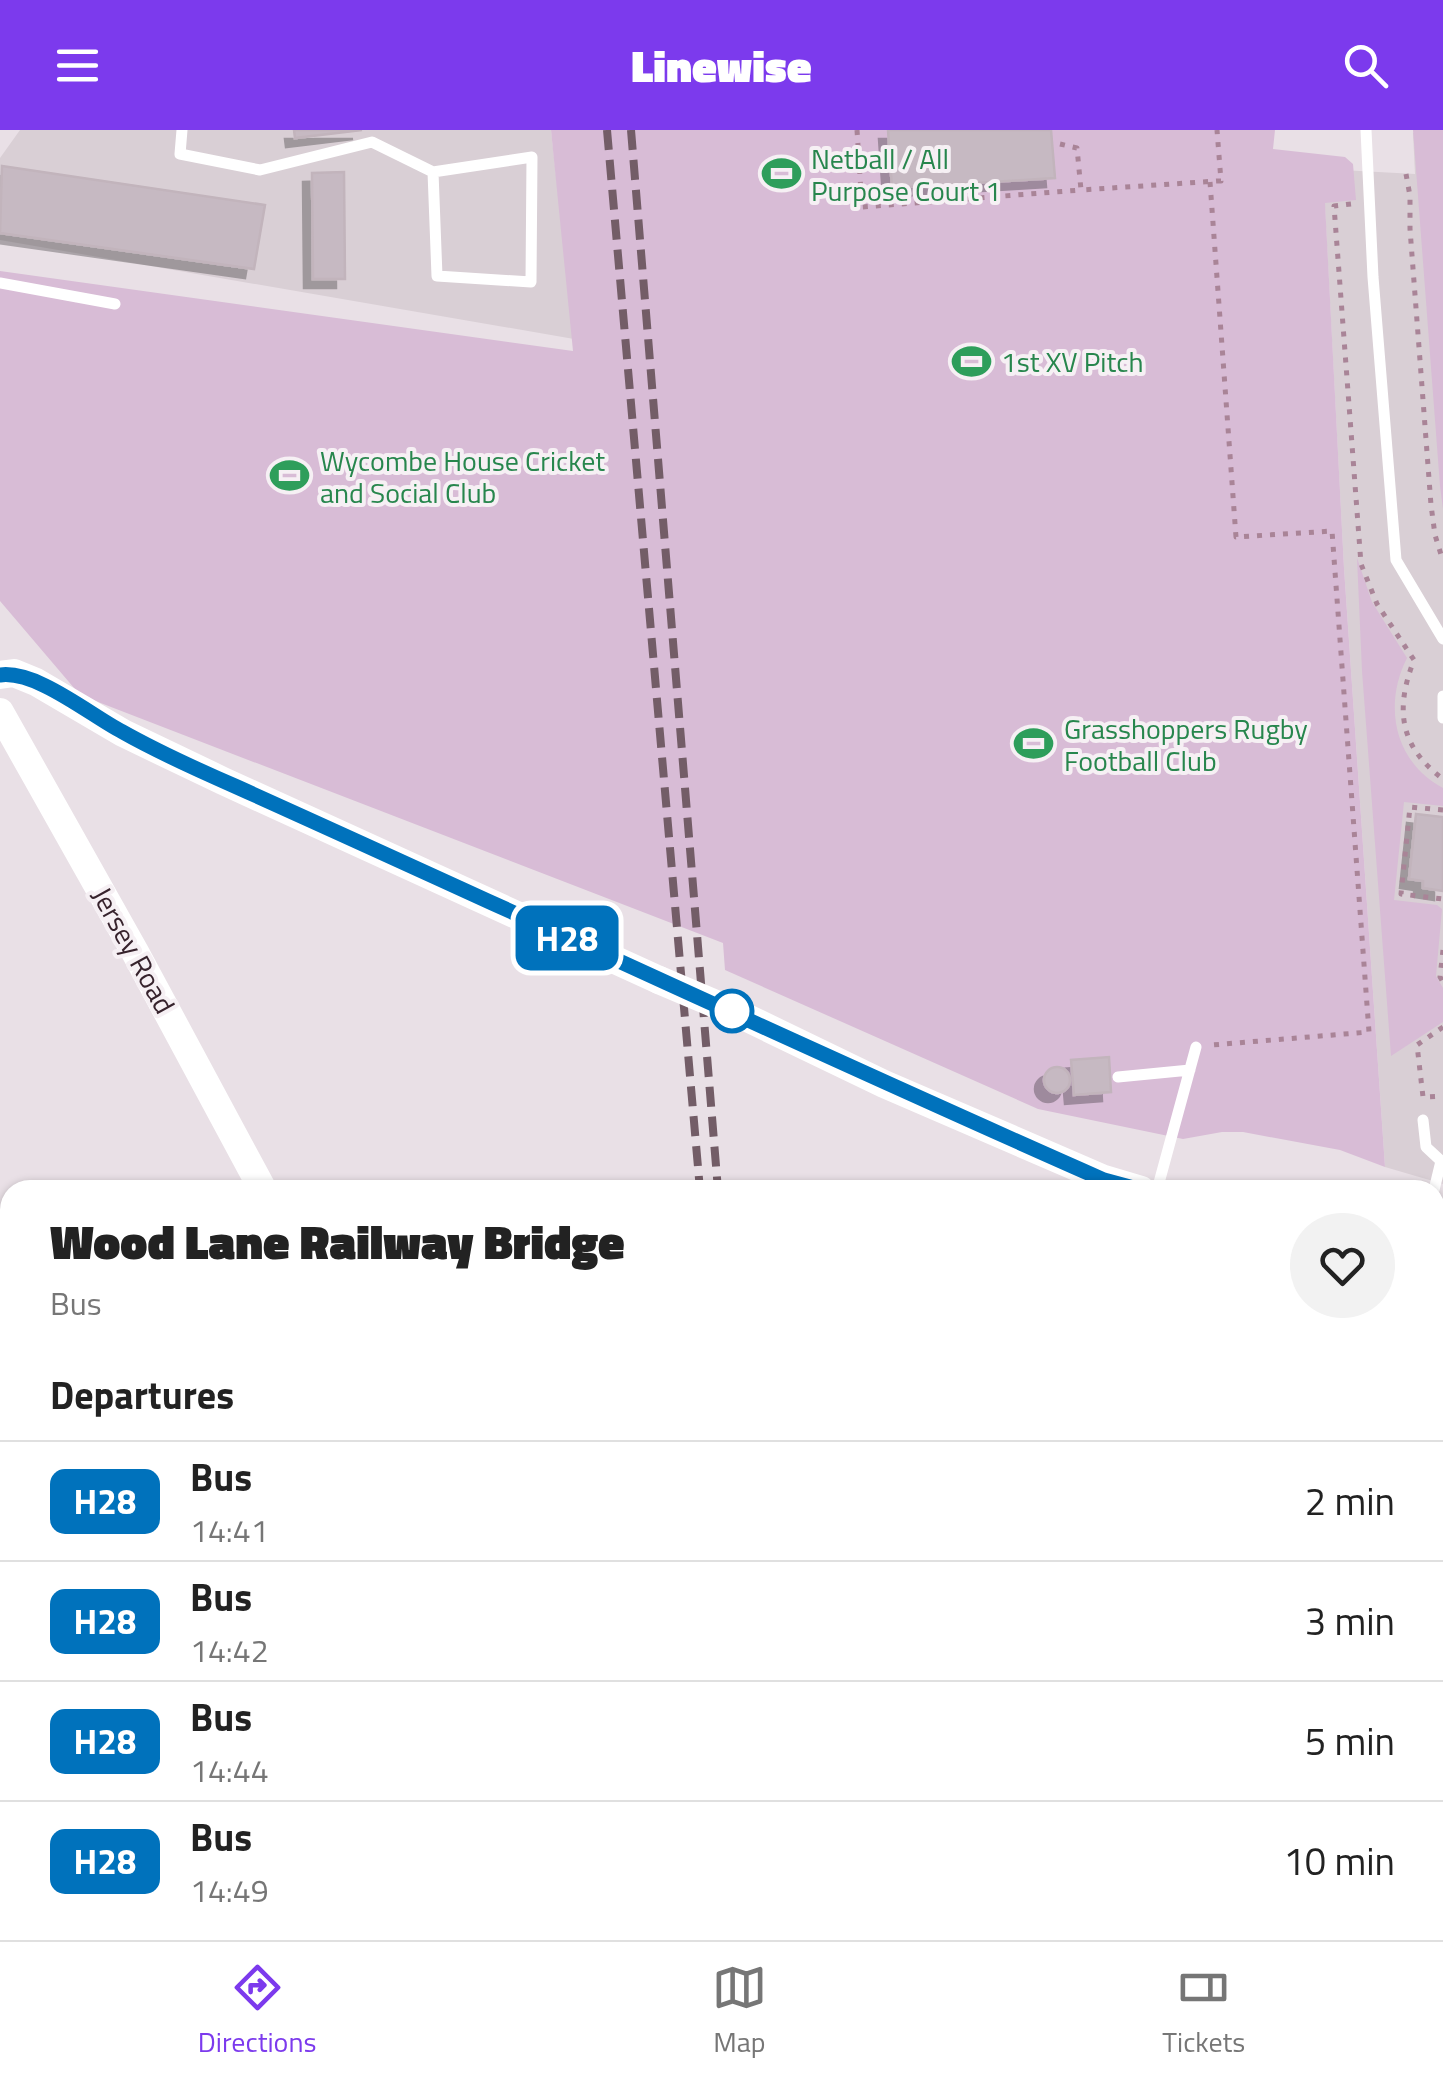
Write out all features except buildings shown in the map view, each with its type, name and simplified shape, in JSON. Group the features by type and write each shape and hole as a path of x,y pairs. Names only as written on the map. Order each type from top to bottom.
{"street":[{"path":"0,674 14,673 36,682 190,765 1104,1180"},
{"name":"Jersey Road","path":"0,712 136,952 258,1180"}],"lane":[{"path":"182,130 180,154 260,170 372,142 433,172 532,158 531,282 437,276 433,172"},
{"path":"1366,130 1372,277 1396,560 1443,639"},
{"path":"0,284 116,304"},
{"path":"1443,696 1443,718"},
{"path":"1160,1180 1196,1047"},
{"path":"1118,1077 1190,1070"},
{"path":"1422,1120 1426,1147 1442,1162"}],"path":[{"path":"857,130 862,208 1220,181 1217,130"},
{"path":"1060,144 1077,148 1081,190"},
{"path":"1406,174 1431,504 1443,561"},
{"path":"1196,1047 1369,1032 1332,532 1236,537 1210,182"},
{"path":"1370,202 1334,206 1358,544 1372,594 1414,660 1405,684 1402,714 1409,742 1426,766 1443,778"},
{"path":"1443,810 1410,807 1401,894 1443,900"},
{"path":"1443,950 1443,982"},
{"path":"1443,1027 1417,1045 1423,1097 1443,1096"}],"shaded area":[{"path":"20,130 551,130 574,339 0,240 0,158"},
{"name":"Grasshoppers Rugby Football Club","path":"551,130 1275,130 1273,149 1345,157 1353,164 1356,200 1325,203 1344,568 1385,1167 1340,1150 1243,1132 1183,1139 1038,1109 725,970 723,943 80,695 0,601 0,271 573,351"},
{"path":"1413,130 1443,130 1443,509 1440,486"},
{"path":"1413,133 1443,134 1443,1180 1385,1167 1344,568 1323,169 1415,174"},
{"path":"1357,558 1372,602 1407,658 1396,694 1395,713 1404,748 1426,777 1443,788 1443,806 1404,802 1394,900 1437,905 1442,909 1436,976 1443,988 1443,1022 1391,1056 1362,671"}],"railway":[{"path":"607,130 699,1180"},
{"path":"631,130 717,1180"}],"bus line":[{"name":"H28","path":"0,675 14,673 36,682 123,732 223,781 452,883 589,950 739,1014 884,1084 1104,1180"}],"place":[{"name":"Netball / All Purpose Court 1","path":"781,174"},
{"name":"1st XV Pitch","path":"971,361"},
{"name":"Wycombe House Cricket and Social Club","path":"290,476"},
{"name":"Grasshoppers Rugby Football Club","path":"1034,744"}]}
